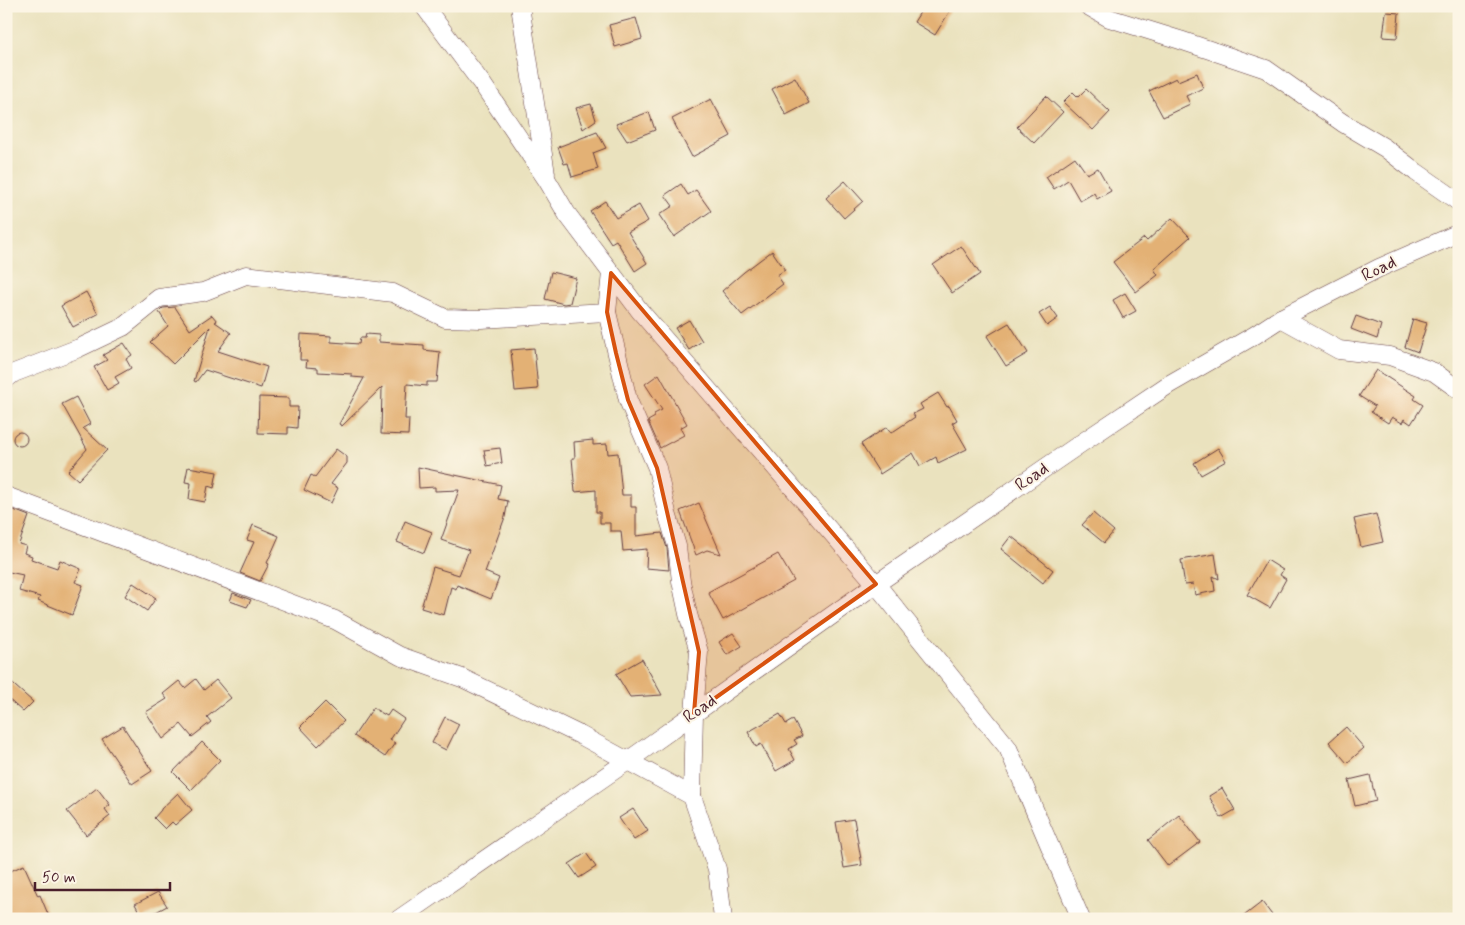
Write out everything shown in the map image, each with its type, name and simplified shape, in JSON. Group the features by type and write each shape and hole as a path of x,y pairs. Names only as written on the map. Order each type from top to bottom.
{"street":[{"path":"424,6 484,85 547,180 566,214 640,311 876,584 1008,748 1081,919"},
{"path":"520,6 547,180"},
{"path":"1088,6 1109,18 1266,69 1343,123 1385,148 1459,202"},
{"name":"Road","path":"398,919 628,760 876,584 1168,385 1281,318 1379,268 1459,232"},
{"path":"611,273 607,312 628,400 657,468 677,546 681,581 688,614 699,652 694,713 692,796 717,869 723,919"},
{"path":"6,379 14,373 79,348 123,327 160,298 203,292 246,275 342,285 393,293 445,318 481,319 607,312"},
{"path":"1281,318 1339,350 1390,356 1434,372 1459,390"},
{"path":"6,496 335,620 400,656 462,678 628,760 692,796"}],"highlighted area":[{"path":"611,273 876,584 694,713 699,652 657,468 628,400 616,353 607,312"}],"building":[{"path":"924,6 953,6 935,35 914,22"},
{"path":"1386,12 1399,13 1397,38 1383,37"},
{"path":"636,18 642,39 615,47 609,25"},
{"path":"1197,73 1203,88 1186,96 1190,104 1163,117 1149,91 1176,78 1178,81"},
{"path":"795,77 809,103 786,115 772,89"},
{"path":"1086,89 1110,112 1093,130 1063,102 1073,92 1078,97"},
{"path":"1046,96 1063,112 1034,143 1017,127"},
{"path":"711,99 731,136 692,157 672,119"},
{"path":"591,104 596,120 583,129 576,108"},
{"path":"649,112 655,130 627,141 616,124"},
{"path":"597,132 606,148 593,153 598,169 572,177 568,163 564,164 558,147"},
{"path":"1075,157 1087,174 1098,168 1111,191 1097,199 1094,193 1080,201 1068,180 1054,189 1046,177"},
{"path":"845,181 863,201 844,218 826,198"},
{"path":"681,184 688,195 696,190 711,211 674,237 659,215 673,206 665,195"},
{"path":"605,201 616,218 639,205 648,221 628,232 647,263 635,271 616,240 611,243 590,211"},
{"path":"1172,218 1190,237 1154,269 1158,275 1136,292 1113,262 1144,238 1147,241"},
{"path":"961,246 980,274 952,293 933,265"},
{"path":"772,251 785,270 777,275 783,284 742,315 722,291"},
{"path":"551,272 576,278 570,303 564,304 545,299"},
{"path":"86,292 98,314 73,327 61,306"},
{"path":"1125,293 1136,311 1123,318 1113,300"},
{"path":"175,307 190,330 212,315 217,321 215,322 231,333 218,351 267,367 261,388 205,370 196,382 194,381 210,327 173,364 150,342 168,326 159,312 163,308"},
{"path":"1050,307 1058,318 1047,326 1039,314"},
{"path":"1356,316 1381,325 1377,339 1351,329"},
{"path":"1413,319 1427,323 1418,352 1405,347"},
{"path":"689,320 702,341 689,350 675,328"},
{"path":"1009,323 1028,353 1006,366 987,336"},
{"path":"301,334 331,336 331,342 359,344 360,338 365,338 366,334 379,335 379,342 424,345 424,350 440,352 437,382 427,382 427,386 407,384 405,419 409,419 408,435 381,434 382,387 342,426 339,424 364,378 352,377 352,374 318,372 318,368 306,367 307,360 300,360"},
{"path":"124,343 132,355 126,359 131,368 115,377 119,383 107,390 94,367 107,360 103,355"},
{"path":"534,348 538,389 515,391 511,350"},
{"path":"1376,370 1416,396 1414,399 1423,405 1411,424 1404,419 1402,423 1392,417 1388,423 1371,412 1375,406 1359,396"},
{"path":"659,374 687,424 680,428 684,435 660,448 648,421 655,417 654,414 662,410 645,384"},
{"path":"938,393 947,407 949,406 957,420 952,423 967,449 938,463 936,457 920,466 913,453 880,474 861,444 887,427 891,433 915,417 913,414 923,409 920,404"},
{"path":"76,397 90,424 83,428 107,450 78,480 68,471 87,449 62,404"},
{"path":"259,397 289,398 289,407 298,407 297,428 288,427 288,434 258,433"},
{"path":"17,432 23,432 27,439 23,446 17,446 13,442 13,436"},
{"path":"593,440 593,445 607,444 608,454 618,453 622,495 631,495 631,507 636,507 636,536 662,533 667,548 669,570 646,568 647,549 623,551 621,531 610,531 610,523 600,523 600,512 596,512 596,490 575,492 572,458 575,458 574,442"},
{"path":"500,448 502,463 487,466 484,450"},
{"path":"1218,448 1226,461 1201,475 1194,463"},
{"path":"336,449 347,457 347,463 331,484 338,488 331,503 304,490 311,475 315,477"},
{"path":"188,467 217,472 214,488 208,486 205,502 189,499 191,483 185,482"},
{"path":"418,467 501,485 498,499 508,501 505,517 485,572 499,578 491,599 457,585 456,589 451,587 444,615 421,608 433,567 459,575 469,550 441,540 459,490 435,491 435,487 419,488"},
{"path":"699,503 721,554 707,550 696,555 680,511"},
{"path":"6,507 29,516 19,544 26,546 24,553 32,556 31,559 57,568 60,560 81,569 75,582 83,585 72,615 38,601 40,597 19,591 23,575 9,572 8,575 6,574"},
{"path":"1093,513 1114,531 1104,543 1082,525"},
{"path":"1376,514 1383,542 1361,547 1354,519"},
{"path":"405,521 432,532 424,553 397,542"},
{"path":"253,525 279,536 267,563 269,564 260,581 240,573 254,542 247,540"},
{"path":"1011,536 1053,570 1043,583 1001,549"},
{"path":"778,554 794,581 723,620 708,592"},
{"path":"1215,554 1219,579 1213,576 1215,591 1195,595 1193,584 1185,585 1181,560"},
{"path":"1267,560 1283,570 1280,575 1286,579 1270,608 1247,595"},
{"path":"133,583 156,598 147,611 125,596"},
{"path":"233,593 251,600 247,607 230,601"},
{"path":"733,633 742,646 727,655 719,642"},
{"path":"642,659 662,695 630,697 616,674"},
{"path":"6,678 33,702 23,712 6,697"},
{"path":"196,679 204,690 216,680 231,698 207,717 211,722 192,737 181,724 163,739 146,712 167,699 163,694 179,681 185,688"},
{"path":"325,702 344,721 318,746 300,727"},
{"path":"373,708 387,716 391,710 404,719 390,740 395,743 385,757 354,736"},
{"path":"780,714 786,724 793,720 802,736 794,740 797,744 789,749 795,760 776,771 761,744 756,747 748,732"},
{"path":"445,717 459,724 446,750 432,743"},
{"path":"123,726 152,771 132,784 102,739"},
{"path":"1346,727 1364,748 1347,763 1329,742"},
{"path":"202,742 220,760 191,790 173,772"},
{"path":"1370,775 1376,801 1355,806 1349,780"},
{"path":"97,788 110,805 105,809 110,816 86,835 67,811"},
{"path":"1222,788 1235,810 1221,818 1209,796"},
{"path":"178,793 192,810 175,825 172,822 165,829 154,818"},
{"path":"633,809 648,831 634,840 619,818"},
{"path":"1179,815 1200,842 1168,866 1148,840"},
{"path":"854,819 862,865 844,868 836,822"},
{"path":"586,853 596,867 579,878 569,864"},
{"path":"24,865 50,919 13,919 6,905 6,873"},
{"path":"158,892 167,906 143,919 135,904"},
{"path":"1262,902 1275,919 1240,919"}]}
